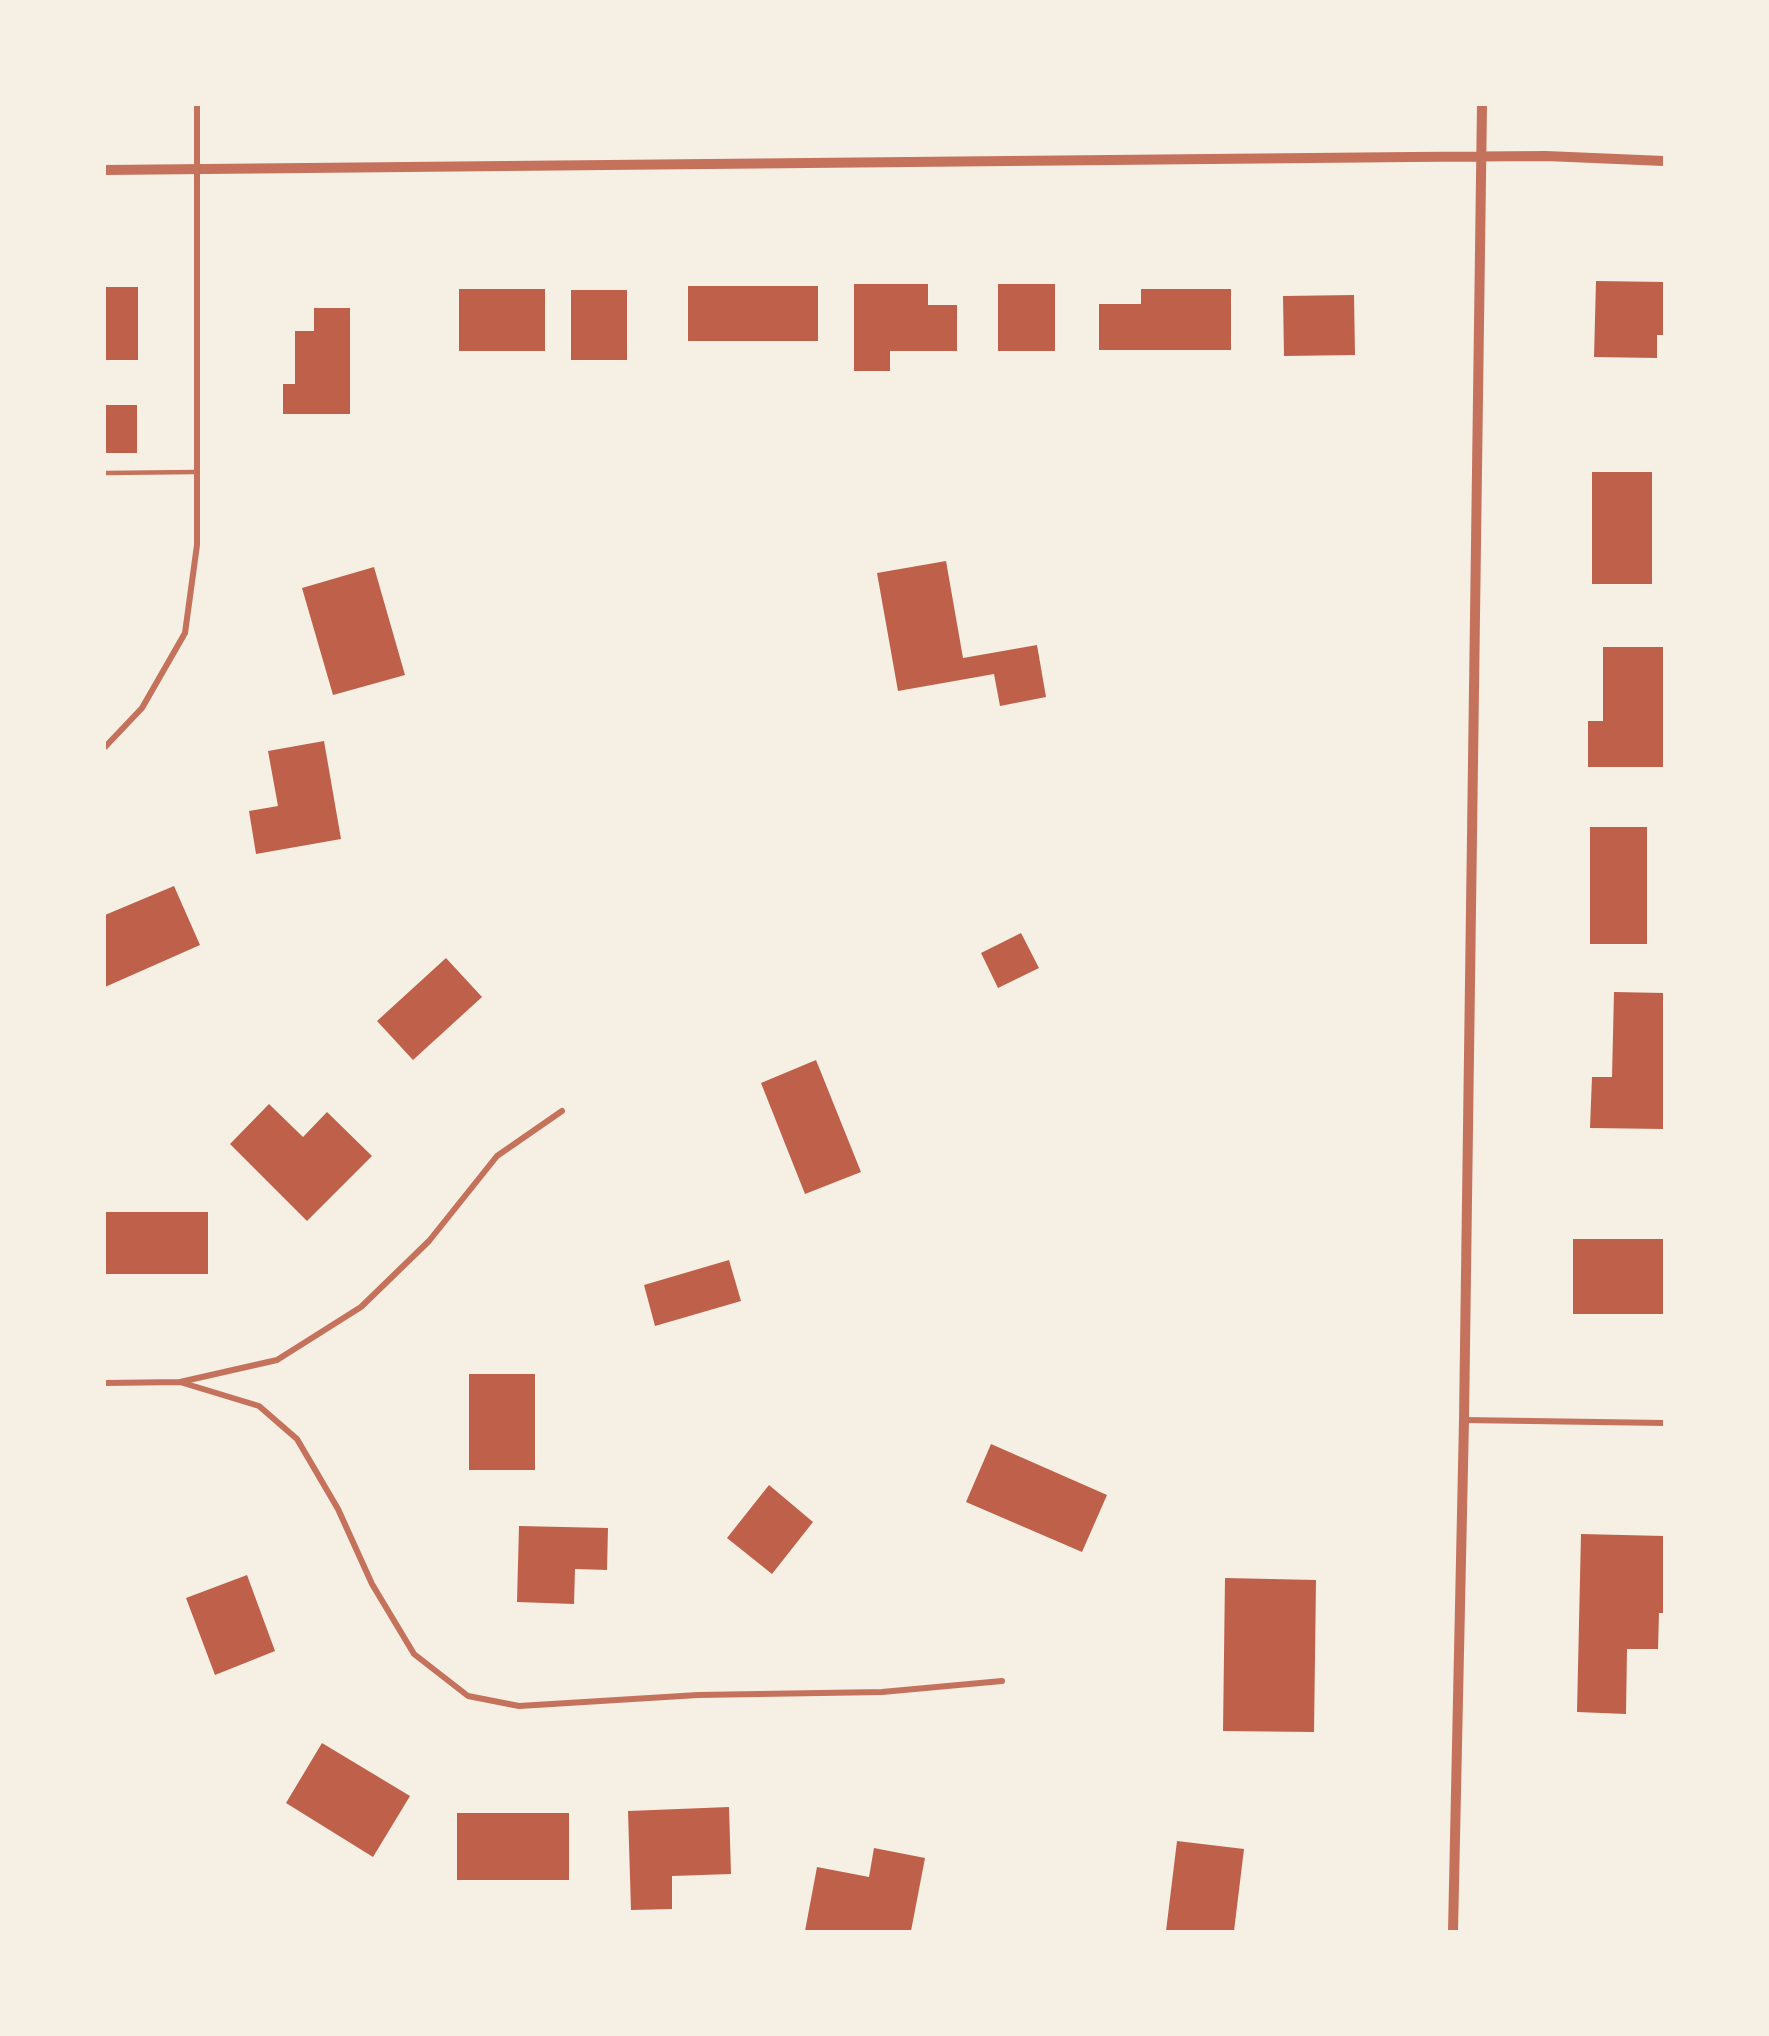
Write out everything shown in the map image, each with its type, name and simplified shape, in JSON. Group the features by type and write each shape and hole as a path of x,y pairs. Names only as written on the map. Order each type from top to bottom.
{"street":[{"path":"105,747 142,708 185,633 197,544 197,105"},
{"path":"1453,1931 1464,1420 1482,105"},
{"path":"105,170 1546,156 1664,161"},
{"path":"105,1383 180,1382 277,1360 360,1307 429,1241 496,1156 562,1111"},
{"path":"180,1382 259,1406 297,1439 338,1509 372,1584 414,1654 468,1696 519,1706 698,1695 882,1692 1002,1681"},
{"path":"1464,1420 1664,1424"}],"lane":[{"path":"105,473 196,472"}],"building":[{"path":"1596,281 1664,282 1664,335 1657,335 1657,358 1594,357"},
{"path":"854,284 928,284 928,305 957,305 957,351 890,351 890,371 854,371"},
{"path":"998,284 1055,284 1055,351 998,351"},
{"path":"688,286 818,286 818,341 688,341"},
{"path":"105,287 138,287 138,360 105,360"},
{"path":"459,289 545,289 545,351 459,351"},
{"path":"1141,289 1231,289 1231,350 1099,350 1099,304 1141,304"},
{"path":"571,290 627,290 627,360 571,360"},
{"path":"1354,295 1355,355 1284,356 1283,296"},
{"path":"314,308 350,308 350,414 283,414 283,384 295,384 295,331 314,331"},
{"path":"105,405 137,405 137,453 105,453"},
{"path":"1592,472 1652,472 1652,584 1592,584"},
{"path":"946,561 963,658 1037,645 1046,697 1000,706 994,674 898,691 877,573"},
{"path":"374,567 405,675 333,695 302,588"},
{"path":"1603,647 1664,647 1664,767 1588,767 1588,721 1603,721"},
{"path":"324,741 341,839 256,854 249,811 278,806 268,751"},
{"path":"1590,827 1647,827 1647,944 1590,944"},
{"path":"174,886 200,945 105,987 105,915"},
{"path":"1021,933 1039,968 998,988 981,953"},
{"path":"446,958 482,997 413,1060 377,1021"},
{"path":"1614,992 1664,993 1664,1129 1590,1128 1592,1077 1612,1077"},
{"path":"816,1060 861,1172 805,1194 761,1083"},
{"path":"269,1104 303,1137 327,1112 372,1156 307,1221 230,1144"},
{"path":"105,1212 208,1212 208,1274 105,1274"},
{"path":"1573,1239 1664,1239 1664,1314 1573,1314"},
{"path":"729,1260 741,1301 655,1326 644,1285"},
{"path":"469,1374 535,1374 535,1470 469,1470"},
{"path":"991,1444 1107,1495 1082,1552 966,1502"},
{"path":"769,1485 813,1522 772,1574 727,1538"},
{"path":"519,1526 608,1528 607,1570 575,1569 574,1604 517,1602"},
{"path":"1581,1534 1664,1536 1664,1613 1659,1613 1658,1649 1627,1649 1626,1714 1577,1712"},
{"path":"247,1575 275,1651 215,1675 186,1598"},
{"path":"1225,1578 1316,1580 1314,1732 1223,1731"},
{"path":"322,1743 410,1796 373,1857 286,1803"},
{"path":"729,1807 731,1874 672,1876 672,1909 631,1910 628,1811"},
{"path":"457,1813 569,1813 569,1880 457,1880"},
{"path":"1177,1841 1244,1849 1234,1931 1166,1931"},
{"path":"874,1848 925,1858 911,1931 805,1931 817,1867 869,1877"}]}
